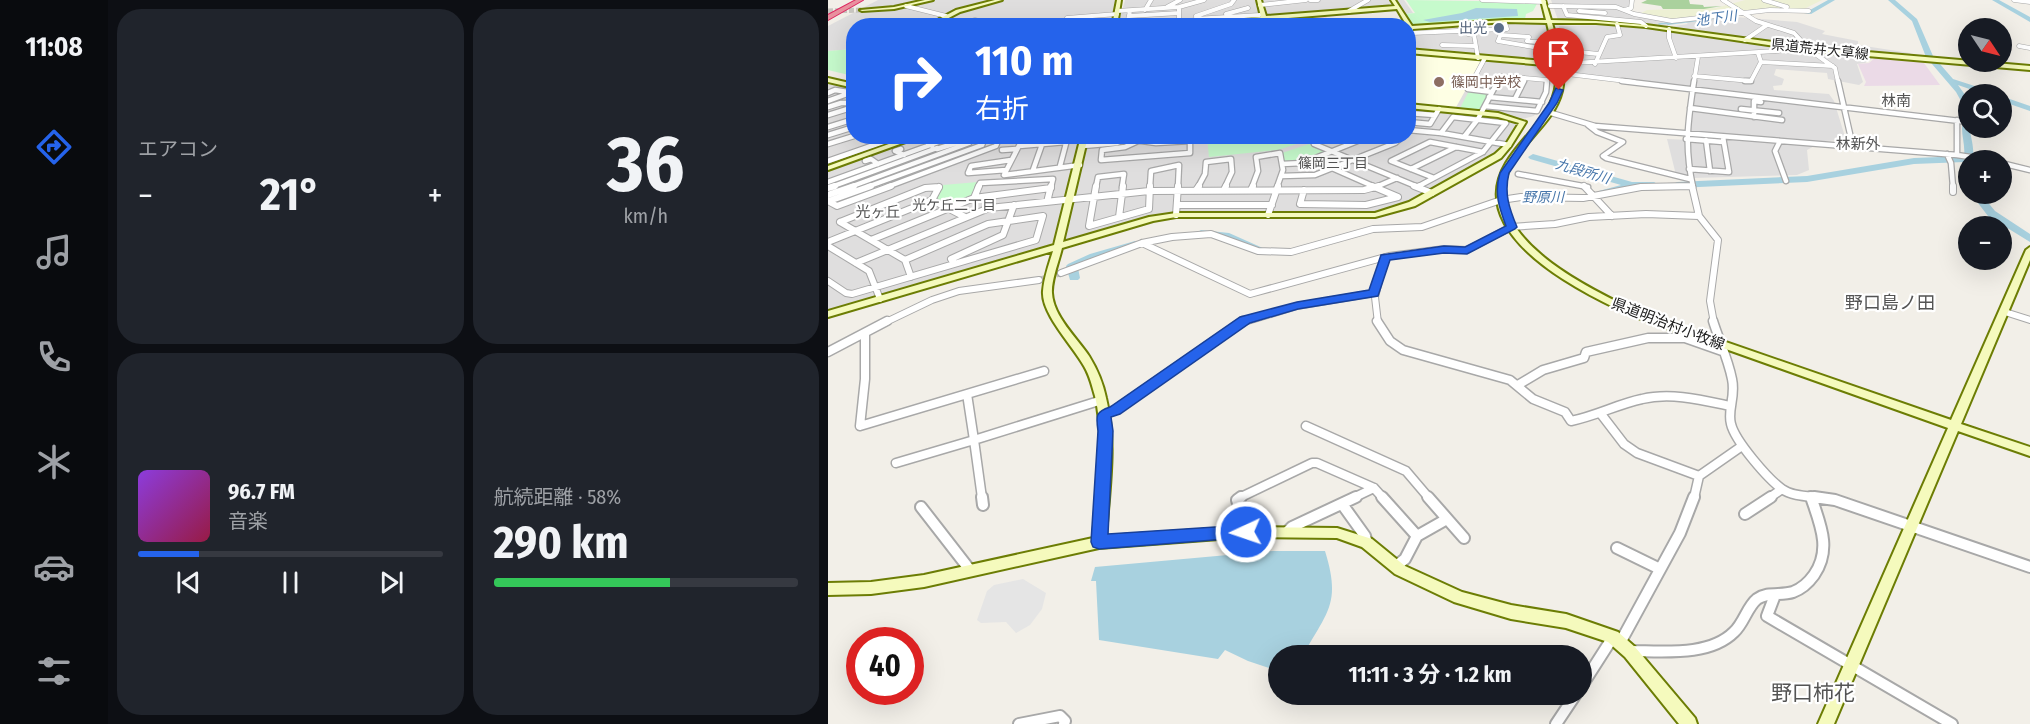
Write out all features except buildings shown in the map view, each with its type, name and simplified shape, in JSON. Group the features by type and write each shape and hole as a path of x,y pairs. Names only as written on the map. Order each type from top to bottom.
{"highway":[{"path":"828,17 854,0"},
{"path":"828,17 860,0"}],"street":[{"path":"862,10 906,6 931,0"},
{"path":"944,18 996,0"},
{"path":"1116,18 1121,0"},
{"path":"1145,10 1151,0"},
{"path":"1166,8 1167,5 1180,0"},
{"path":"1066,18 1116,18 1130,11 1179,7 1204,0"},
{"path":"1196,18 1231,4 1234,0"},
{"path":"1246,0 1249,16"},
{"path":"1262,17 1260,2 1318,0"},
{"path":"1349,11 1368,0"},
{"path":"1394,0 1404,18"},
{"path":"1482,0 1548,4 1564,9 1607,12 1644,21 1675,21 1779,11 1815,12"},
{"path":"1560,0 1562,4 1579,2 1620,5"},
{"path":"1596,0 1598,5"},
{"path":"1564,9 1567,15 1625,10 1631,8 1632,0"},
{"path":"1723,0 1767,25 1794,33 1809,49 1833,66 1853,147"},
{"path":"1676,58 1669,39 1670,29 1674,25 1776,10 1809,10 1764,0"},
{"path":"2014,0 2030,2"},
{"path":"1501,199 1501,184 1510,163 1548,112 1559,90 1557,64 1560,50 1548,4"},
{"path":"906,6 946,16"},
{"path":"1179,7 1179,18"},
{"path":"1245,18 1398,7"},
{"path":"1220,18 1248,8"},
{"path":"1625,10 1644,21"},
{"path":"1130,11 1129,16 1179,13"},
{"path":"1607,12 1644,21"},
{"path":"1220,18 1262,17"},
{"name":"県道荒井大草線","path":"1416,28 1505,21 1614,24 1644,21 1670,29 1742,43 2030,68"},
{"name":"県道荒井大草線","path":"1416,29 1552,22"},
{"path":"1595,64 1607,37 1620,35 1614,24"},
{"path":"1739,54 1742,43 1767,25"},
{"path":"1446,33 1504,26 1498,41 1545,49 1546,43 1567,45 1560,50"},
{"path":"1416,30 1474,35 1475,46 1481,58 1468,89 1542,102"},
{"path":"1439,54 1446,33"},
{"path":"1501,35 1529,37 1526,44"},
{"path":"1442,45 1475,46"},
{"path":"2019,46 2030,48"},
{"path":"1416,53 1557,64 1595,64 1809,49"},
{"path":"1560,50 1598,54"},
{"path":"1570,64 1575,52"},
{"path":"1694,76 1751,81 1761,62 1758,53"},
{"path":"1698,57 1686,136 1689,169 1700,216 1718,240 1710,298 1734,393 1734,400 1730,406 1730,423 1737,441 1782,489 1811,497 1835,500 2030,567"},
{"path":"1761,62 1833,66"},
{"path":"1559,73 1958,120"},
{"path":"1416,112 1481,113 1537,111 1542,102 1547,80 1500,76 1481,113 1464,137"},
{"path":"1515,99 1525,78"},
{"path":"828,79 846,83"},
{"path":"828,87 843,82"},
{"path":"828,93 835,90 846,92"},
{"path":"828,101 846,95"},
{"path":"1755,114 1754,101 1775,103 1774,99"},
{"path":"828,107 846,104"},
{"path":"828,115 846,108"},
{"path":"1416,108 1437,112"},
{"path":"1690,108 1755,114 1779,113"},
{"path":"1741,109 1782,120"},
{"path":"1416,123 1430,124 1437,112"},
{"path":"1548,112 1587,124 1686,136 1853,147 1949,158 1957,155 1958,138"},
{"path":"1417,187 1483,152 1492,142 1506,123 1481,113"},
{"path":"828,314 1137,224 1176,215 1376,215 1404,207 1493,160 1509,145 1523,122 1519,119 1481,113 1454,117 1440,133"},
{"path":"828,120 846,114"},
{"path":"828,127 846,121"},
{"path":"1587,124 1597,132 1623,142 1605,153 1603,156 1606,159 1691,183"},
{"path":"828,135 846,129"},
{"path":"1416,131 1509,145"},
{"path":"1686,136 1706,140 1723,139"},
{"path":"828,144 846,138"},
{"path":"1689,169 1729,172 1723,139"},
{"path":"1706,140 1710,171"},
{"path":"1779,141 1775,150 1785,179"},
{"path":"1434,178 1391,161 1430,142 1483,152"},
{"path":"828,156 862,144"},
{"path":"830,164 880,144"},
{"path":"830,164 895,144"},
{"path":"828,188 952,144"},
{"path":"828,195 966,144"},
{"path":"828,201 982,144"},
{"path":"828,201 837,206 961,160 997,144"},
{"path":"1019,144 1004,176 1060,166 1080,165"},
{"path":"1002,150 1035,144"},
{"path":"1033,170 1041,144"},
{"path":"1060,166 1066,144"},
{"path":"1084,144 1049,281 1048,303 1086,357 1096,378 1102,400 1105,431 1099,542"},
{"path":"1132,144 1102,150 1101,160 1190,153 1190,144"},
{"path":"1149,157 1150,148 1156,144"},
{"path":"1314,144 1432,193"},
{"path":"1282,164 1304,163 1349,144"},
{"path":"1281,176 1309,176 1392,144"},
{"path":"828,182 878,164 902,152 930,145 961,160"},
{"path":"1411,169 1456,147"},
{"path":"1251,190 1258,171 1256,157 1280,153 1281,176 1268,215"},
{"path":"1949,158 1953,192"},
{"path":"865,162 870,159 878,164"},
{"path":"1197,189 1205,174 1206,162 1231,159 1232,172 1224,190"},
{"path":"1006,170 968,173 971,166 1011,160"},
{"path":"830,164 851,173"},
{"path":"1119,217 1125,174 1098,177 1089,226 1149,209 1152,171 1179,165 1176,215"},
{"path":"2012,166 2030,170"},
{"path":"1304,190 1300,204 1366,205 1398,197 1332,168"},
{"path":"922,174 930,177"},
{"path":"1518,174 1587,186 1612,216"},
{"path":"856,263 989,208 1149,190 1364,190 1396,178"},
{"path":"974,198 980,183 1053,179 1047,202"},
{"path":"1061,273 1142,243 1166,238 1211,234 1258,250 1291,252 1373,229 1422,227 1501,199 1596,195 1641,187 1691,183"},
{"path":"828,244 855,231 932,200 939,187 925,188 840,222 855,231 905,260 910,276"},
{"path":"871,240 974,198 1050,188"},
{"name":"県道明治村小牧線","path":"1501,199 1511,227 1536,256 1578,286 1636,314 1721,348 2030,452"},
{"path":"932,200 965,217"},
{"path":"954,264 951,259 1003,235 1014,205"},
{"path":"1177,205 1272,205"},
{"path":"1142,243 1250,294 1385,257 1444,249 1467,250 1511,227 1612,216 1663,214 1700,216"},
{"path":"828,281 846,293 876,287 1036,240 1043,216 988,224 905,260"},
{"path":"828,244 871,274 880,299"},
{"path":"1826,724 2030,250"},
{"path":"1385,257 1374,293 1376,313 1384,335 1391,343 1403,350 1491,374 1518,385 1533,399 1565,412 1571,421 1601,414 1634,400 1650,398 1689,398 1730,406"},
{"path":"828,352 865,335 907,310 948,294 1039,280"},
{"path":"1104,414 1115,410 1245,320 1297,306 1374,293"},
{"path":"2005,312 2030,320"},
{"path":"865,335 866,379 860,426 1044,371"},
{"path":"1518,385 1543,370 1584,358 1586,352 1637,340 1685,338 1721,348"},
{"path":"967,394 983,505"},
{"path":"896,463 1102,400"},
{"path":"1601,414 1624,444 1637,453 1699,476"},
{"path":"1306,426 1406,471 1464,538"},
{"path":"1592,675 1621,644 1686,524 1695,498 1699,476 1742,446"},
{"path":"1246,532 1237,500 1240,497 1312,463 1317,463 1374,488 1417,536"},
{"path":"1287,532 1292,527 1374,488"},
{"path":"1745,514 1782,489"},
{"path":"828,589 871,588 924,581 1099,542 1246,532 1337,534 1367,543 1400,570 1459,598 1511,612 1566,621 1621,644 1663,652 1718,642 1731,636 1738,630 1752,606 1762,596 1793,592 1810,582 1821,559 1824,539 1811,497"},
{"path":"1342,504 1365,536 1367,543"},
{"path":"921,507 970,570"},
{"path":"1396,566 1405,559 1417,536 1447,519"},
{"path":"1617,549 1660,569"},
{"path":"1774,595 1767,616 1952,724"},
{"path":"1621,644 1689,724"},
{"path":"1556,724 1569,705"},
{"path":"1019,724 1060,716 1065,721 1064,724"}],"shaded area":[{"path":"878,0 1116,1 1111,18 846,18 846,50 828,51 828,26"},
{"path":"1125,0 1404,0 1413,13 1405,14 1399,6 1244,18 1120,18"},
{"path":"1551,0 1630,0 1629,8 1624,10 1671,22 1666,28 1611,22 1562,21 1558,20"},
{"path":"1745,0 1822,0 1802,10 1771,8 1712,17 1709,14 1675,21 1639,14 1647,10 1716,8"},
{"path":"1324,14 1327,18 1276,18"},
{"path":"1709,14 1715,19 1736,17 1797,22 1825,31 1822,34 1858,41 1858,45 1910,53 1912,56 1874,57 1865,63 1857,64 1863,82 1859,85 1828,79 1827,73 1776,69 1774,75 1784,79 1782,85 1773,86 1774,90 1829,94 1834,101 1846,140 1824,141 1807,150 1809,170 1797,175 1693,178 1676,175 1667,139 1689,140 1695,89 1564,74 1562,66 1565,65 1562,62 1559,26 1618,25 1670,30 1675,26 1688,24 1681,18"},
{"path":"1507,24 1547,25 1552,61 1549,63 1553,66 1554,71 1546,81 1537,111 1534,116 1518,120 1520,123 1518,128 1501,150 1489,159 1408,202 1378,211 1354,213 1174,213 1052,242 1048,246 828,310 828,82 846,86 846,144 1416,144 1416,34 1508,29"},
{"name":"篠岡中学校","path":"1416,53 1483,59 1455,109 1416,105"},
{"path":"1876,57 1921,59 1940,85 1864,86 1866,82 1858,64 1869,63"},
{"path":"1023,579 1046,593 1042,609 1030,625 1016,633 1006,622 981,623 977,620 987,591 994,585"}],"green space":[{"path":"1406,0 1538,2 1533,11 1526,14 1525,19 1418,26 1416,26 1416,18 1408,18 1405,14 1415,13"},
{"path":"1647,0 1689,0 1690,4 1704,7 1722,6 1704,9 1663,9 1661,6 1641,3"},
{"path":"846,50 846,74 828,70 828,51"},
{"path":"1469,91 1489,92 1479,112 1459,110"},
{"path":"1208,144 1296,144 1278,150 1209,157"},
{"path":"1309,144 1326,151 1302,162 1283,163 1282,153"},
{"path":"978,182 971,197 948,206 935,199 943,185"}],"water":[{"path":"1476,8 1517,9 1518,16 1430,22 1423,20 1462,13"},
{"path":"1273,551 1325,551 1330,569 1332,595 1325,616 1309,645 1268,645 1268,668 1225,650 1218,659 1099,640 1096,581 1091,581 1095,567"}],"waterway":[{"name":"池下川","path":"1793,11 1811,12 1832,0"},
{"path":"1891,0 1915,20 1930,57 1958,90"},
{"path":"1995,0 2030,20"},
{"name":"池下川","path":"1668,23 1729,16"},
{"path":"1659,24 1668,23"},
{"path":"1953,81 1962,84"},
{"path":"2012,102 2030,109"},
{"path":"1968,138 1970,150"},
{"name":"九段所川","path":"1533,157 1628,184"},
{"name":"野原川","path":"1677,185 1807,179 1914,161 1958,159"},
{"name":"野原川","path":"1603,193 1633,185 1654,185"},
{"path":"1982,204 1992,214 2030,239"},
{"name":"野原川","path":"1201,233 1225,235 1259,249"},
{"name":"野原川","path":"1074,278 1072,266 1094,256 1135,244"}],"tunnel":[{"path":"828,11 862,10"},
{"path":"1039,280 1061,273"}],"place":[{"name":"出光","path":"1499,28"},
{"name":"篠岡中学校","path":"1439,82"}],"district":[{"name":"林南","path":"1896,101"},
{"name":"林新外","path":"1858,144"},
{"name":"篠岡三丁目","path":"1333,163"},
{"name":"光ケ丘二丁目","path":"954,205"},
{"name":"光ヶ丘","path":"878,212"},
{"name":"野口島ノ田","path":"1890,303"},
{"name":"野口柿花","path":"1813,693"}],"route":[{"path":"1246,532 1173,535 1099,542 1104,414 1115,410 1245,320 1297,306 1374,293 1385,257 1444,249 1472,249 1502,230 1511,227 1502,200 1501,184 1504,173 1548,112 1559,90"}]}
